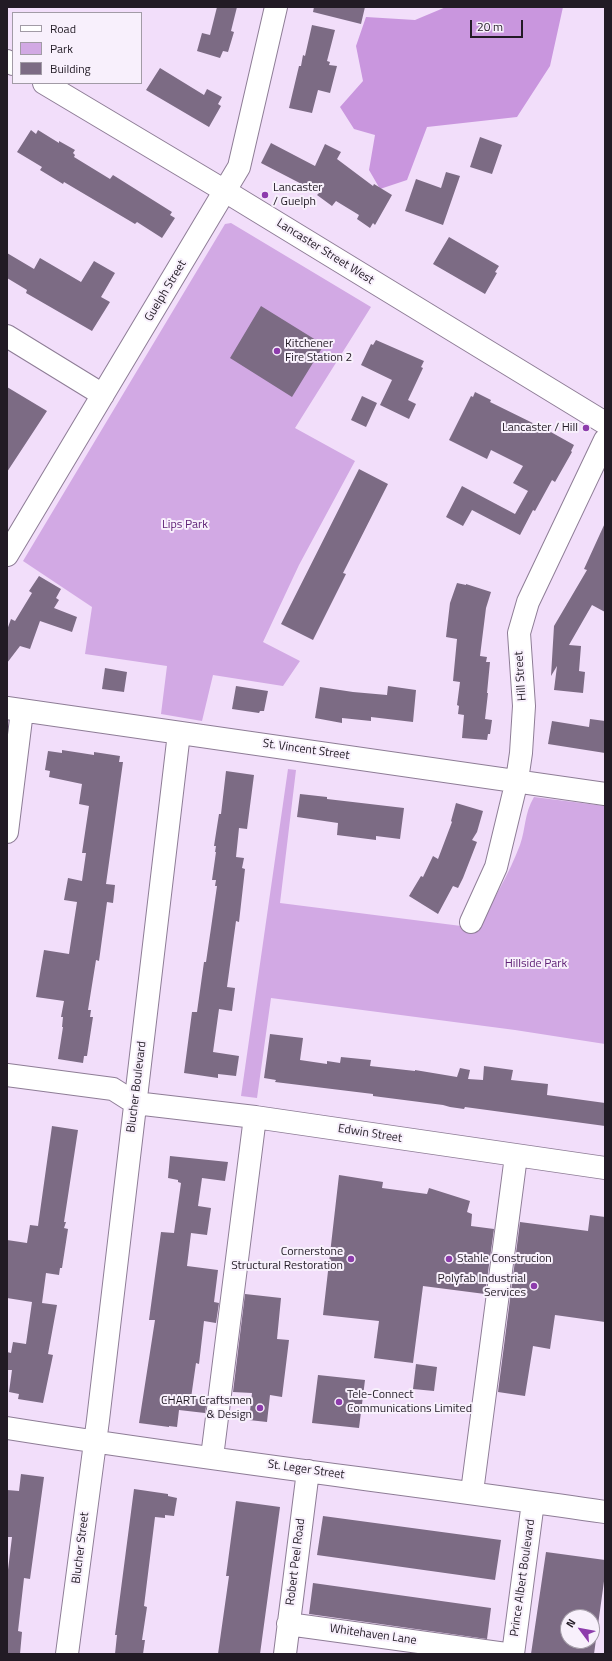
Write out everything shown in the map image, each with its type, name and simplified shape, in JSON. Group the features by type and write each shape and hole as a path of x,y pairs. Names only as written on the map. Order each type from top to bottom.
{"street":[{"name":"Guelph Street","path":"7,555 239,167 276,7"},
{"name":"Lancaster Street West","path":"46,84 225,191 605,423"},
{"path":"7,336 103,395"},
{"name":"Hill Street","path":"470,922 496,867 517,780 524,706 519,645 519,633 523,618 528,602 605,440"},
{"path":"7,832 14,710"},
{"name":"St. Vincent Street","path":"14,710 180,732 605,794"},
{"name":"Blucher Boulevard","path":"95,1442 180,732"},
{"path":"7,1075 113,1089 135,1103"},
{"name":"Edwin Street","path":"135,1103 255,1117 605,1168"},
{"path":"212,1457 255,1117"},
{"path":"472,1492 516,1156"},
{"name":"St. Leger Street","path":"7,1428 95,1442 472,1492 605,1512"},
{"name":"Blucher Street","path":"67,1654 95,1442"},
{"name":"Robert Peel Road","path":"285,1654 308,1470"},
{"name":"Prince Albert Boulevard","path":"513,1654 533,1502"},
{"name":"Whitehaven Lane","path":"288,1624 506,1654"}],"green space":[{"name":"Lips Park","path":"231,223 371,307 295,428 355,461 299,565 263,642 300,661 283,686 213,675 202,721 161,714 167,666 85,654 92,607 23,561 225,224"},
{"name":"Hillside Park","path":"288,769 296,770 280,903 477,928 516,856 522,839 528,809 534,797 605,806 605,1044 515,1030 271,998 257,1098 241,1096"}],"shaded area":[{"path":"446,7 563,7 550,66 517,117 427,127 407,180 380,189 369,170 375,135 354,129 340,107 363,81 356,46 366,17 415,20"}],"building":[{"path":"217,7 237,7 231,31 234,32 228,52 223,51 220,58 197,51 202,33 210,35"},
{"path":"314,7 365,7 361,24 313,12"},
{"path":"312,25 335,30 327,61 330,62 329,65 337,66 330,93 318,90 312,113 289,108 299,66 301,66 303,55 305,56"},
{"path":"160,68 204,95 207,89 222,97 218,104 221,106 209,127 146,90"},
{"path":"31,130 36,134 38,130 59,143 59,141 75,150 73,153 75,155 74,157 110,179 113,175 172,212 170,215 175,218 162,238 137,222 135,224 64,182 63,184 40,170 42,167 17,152"},
{"path":"480,137 502,145 492,174 470,167"},
{"path":"271,143 315,166 325,144 341,152 337,159 373,186 374,184 392,195 375,225 373,223 370,228 357,219 359,215 336,201 332,206 317,195 319,193 261,163"},
{"path":"446,172 460,176 443,225 405,211 416,179 441,188"},
{"path":"449,237 499,266 495,272 497,273 485,294 433,264"},
{"path":"7,253 34,269 40,258 81,282 94,261 115,273 101,297 110,302 92,331 26,293 27,290 7,278"},
{"name":"Kitchener Fire Station 2","path":"261,306 324,345 292,397 230,358"},
{"path":"376,340 424,361 421,367 423,368 408,400 416,404 409,419 380,405 392,380 361,365 371,344 373,345"},
{"path":"7,387 47,411 7,472"},
{"path":"475,392 491,400 490,402 574,445 571,451 572,452 555,482 552,480 535,511 533,510 520,535 472,510 463,526 446,517 462,486 515,514 528,491 513,483 523,466 491,450 487,459 449,440 471,396 473,397"},
{"path":"362,396 377,403 366,427 351,420"},
{"path":"359,469 388,484 343,573 346,574 313,640 281,624"},
{"path":"605,523 605,612 592,605 569,645 581,646 579,671 585,672 583,693 554,690 557,666 551,676 554,626 587,570 584,569"},
{"path":"39,576 61,589 56,598 59,600 54,608 77,617 72,632 40,621 30,649 20,646 7,663 7,630 11,619 15,621 32,593 29,591"},
{"path":"457,583 466,584 491,592 486,608 480,656 487,657 486,662 490,662 485,719 492,720 490,734 488,734 487,740 462,738 464,715 458,714 459,706 457,705 460,682 453,681 457,639 446,637 450,603"},
{"path":"105,668 127,672 124,692 102,689"},
{"path":"236,686 268,691 264,711 260,711 259,713 232,709"},
{"path":"388,686 416,690 413,722 371,717 371,721 342,718 342,723 315,718 320,687 387,695"},
{"path":"590,719 605,721 605,753 548,744 552,721 589,727"},
{"path":"62,750 94,755 94,752 120,756 119,762 123,762 106,884 115,885 113,903 107,902 99,961 96,960 88,1010 91,1010 90,1017 93,1017 87,1056 84,1056 83,1063 58,1059 63,1027 63,1017 61,1017 64,1001 36,997 44,950 69,954 77,902 64,900 68,878 82,881 86,853 82,853 89,806 79,804 82,784 49,777 50,771 45,770 48,751 62,753"},
{"path":"226,771 254,775 247,829 239,828 236,857 244,858 242,868 245,869 239,922 236,921 227,987 235,988 232,1011 219,1009 213,1052 239,1056 236,1076 218,1074 218,1078 184,1073 192,1012 197,1012 217,886 215,886 216,880 212,880 216,852 216,846 214,846 219,814 221,814"},
{"path":"300,794 327,797 327,799 404,808 400,839 376,836 376,840 337,835 338,823 297,817"},
{"path":"456,803 483,811 477,832 472,840 477,842 463,878 458,888 453,886 438,914 409,896 421,876 423,877 433,856 438,859 452,822"},
{"path":"270,1034 303,1038 300,1060 327,1064 327,1061 340,1063 341,1057 371,1060 370,1066 415,1070 457,1077 460,1068 470,1070 468,1079 483,1080 484,1066 513,1070 511,1080 548,1084 547,1095 605,1103 605,1126 465,1107 464,1109 373,1096 373,1094 275,1082 276,1080 264,1078"},
{"path":"52,1126 78,1130 64,1222 66,1222 64,1228 68,1229 62,1268 60,1268 59,1275 46,1273 42,1303 57,1305 48,1354 53,1355 43,1403 18,1399 19,1394 9,1392 12,1370 7,1370 7,1352 11,1353 13,1342 26,1344 32,1302 7,1298 7,1240 27,1243 30,1225 38,1226"},
{"path":"170,1156 228,1162 225,1181 202,1178 198,1206 211,1208 207,1235 191,1233 187,1266 218,1270 214,1302 219,1303 216,1323 204,1321 199,1364 196,1363 191,1398 207,1400 205,1413 179,1410 177,1427 139,1423 155,1320 149,1320 161,1232 174,1233 181,1183 178,1182 178,1180 168,1178"},
{"path":"339,1175 383,1182 382,1188 427,1194 429,1188 470,1201 467,1212 472,1214 471,1226 494,1229 485,1294 423,1286 413,1363 374,1358 379,1321 323,1315"},
{"path":"590,1215 605,1217 605,1322 555,1315 550,1349 533,1346 525,1396 498,1392 520,1222 588,1231"},
{"path":"245,1294 281,1298 277,1339 289,1340 282,1397 270,1395 267,1422 249,1420 252,1393 233,1392"},
{"path":"416,1364 437,1367 434,1391 413,1389"},
{"name":"Tele-Connect Communications Limited","path":"318,1375 365,1380 359,1428 312,1423"},
{"path":"21,1474 44,1477 30,1579 24,1578 18,1631 22,1632 20,1654 7,1654 7,1578 12,1537 7,1537 7,1490 19,1491"},
{"path":"134,1489 168,1494 168,1496 177,1498 174,1516 165,1515 165,1518 155,1517 144,1606 147,1607 142,1640 145,1640 143,1654 115,1654 117,1635 115,1635"},
{"path":"236,1501 280,1507 260,1654 218,1654 229,1576 226,1576"},
{"path":"323,1516 501,1540 495,1580 317,1555"},
{"path":"546,1552 605,1560 605,1574 600,1610 600,1609 560,1609 560,1649 595,1649 594,1654 531,1654"},
{"path":"313,1583 491,1608 487,1639 309,1614"}],"place":[{"name":"Lancaster / Guelph","path":"265,195"},
{"name":"Kitchener Fire Station 2","path":"277,351"},
{"name":"Lancaster / Hill","path":"586,428"},
{"name":"Cornerstone Structural Restoration","path":"351,1259"},
{"name":"Stahle Construcion","path":"449,1259"},
{"name":"Polyfab Industrial Services","path":"534,1286"},
{"name":"Tele-Connect Communications Limited","path":"339,1402"},
{"name":"CHART Craftsmen & Design","path":"260,1408"}]}
